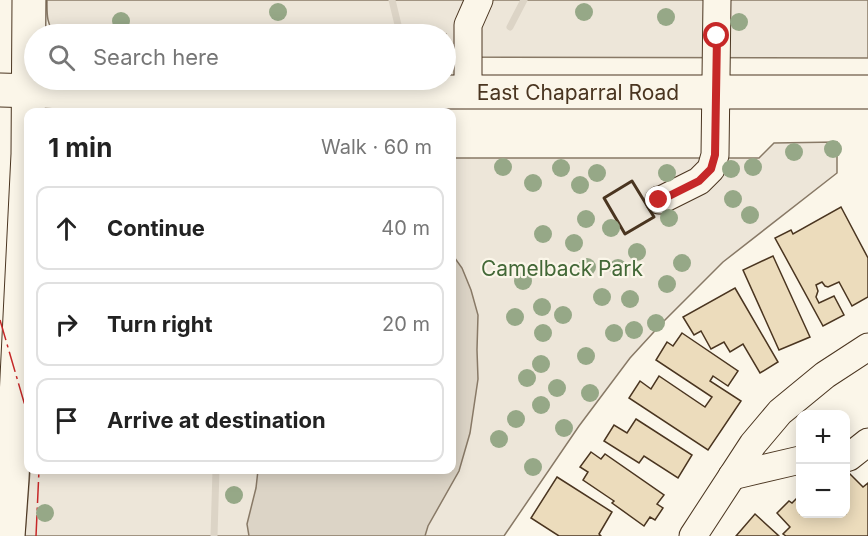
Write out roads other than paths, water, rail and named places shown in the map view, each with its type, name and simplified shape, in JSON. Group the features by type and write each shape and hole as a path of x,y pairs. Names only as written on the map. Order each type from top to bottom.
{"main road":[{"path":"25,24 29,0"},
{"path":"24,30 14,91 24,136"},
{"name":"East Chaparral Road","path":"14,91 868,92"},
{"path":"8,536 24,235"}],"street":[{"path":"468,92 468,25 479,0"},
{"path":"659,200 699,181 711,169 715,155 717,0"},
{"path":"693,536 753,444 780,412 825,375 868,346"},
{"path":"850,456 868,442"},
{"path":"732,476 796,461"}],"waterway":[{"path":"392,0 398,24"},
{"path":"510,27 524,0"},
{"path":"214,536 216,474"}],"park label":[{"name":"Camelback Park","path":"562,268"}]}
